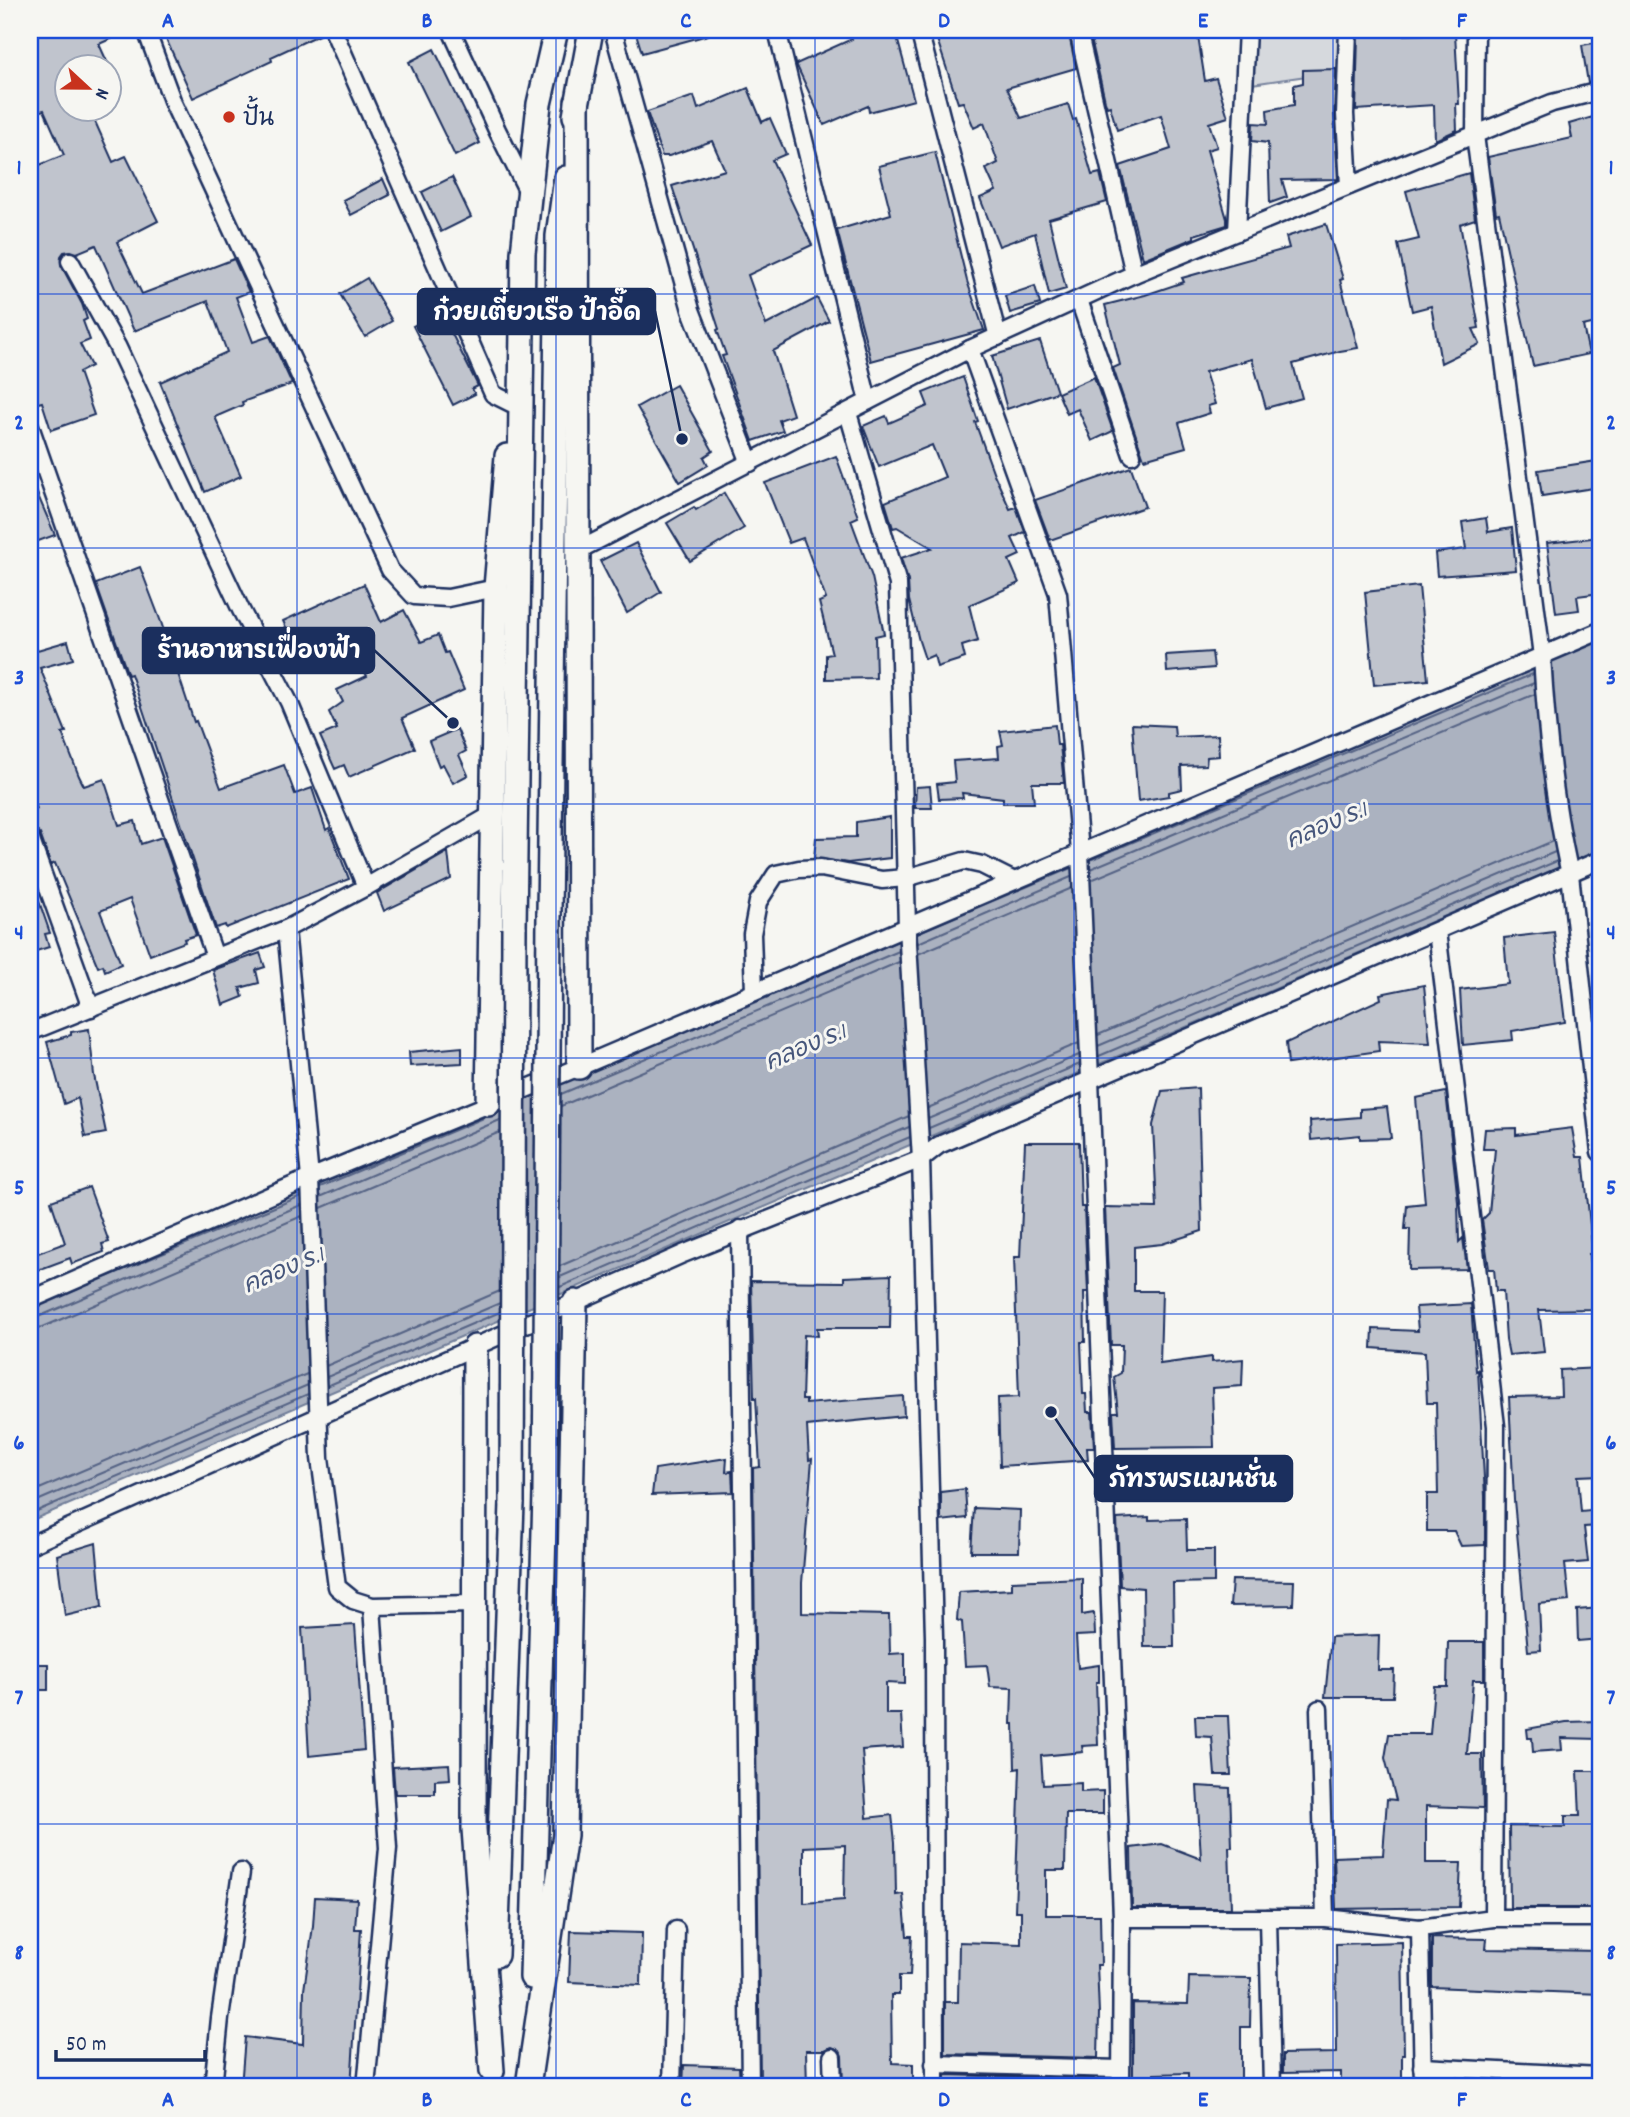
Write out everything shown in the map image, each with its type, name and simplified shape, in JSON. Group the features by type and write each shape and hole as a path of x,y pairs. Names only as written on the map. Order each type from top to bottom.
{"main road":[{"path":"488,1104 496,588 529,194 539,104 556,30"},
{"path":"529,2083 545,1493 558,236 577,102 591,30"},
{"path":"577,102 579,1067"},
{"path":"491,2079 512,1503 514,928 523,253"},
{"path":"529,2083 565,1835 575,1302"},
{"path":"475,1347 474,1829 491,2079"}],"street":[{"path":"146,30 173,103 390,570 414,596 448,598 496,588"},
{"path":"333,30 493,394 511,403"},
{"path":"451,30 529,194"},
{"path":"613,30 691,310 750,463"},
{"path":"777,30 868,401"},
{"path":"919,30 998,337"},
{"path":"1078,30 1134,274"},
{"path":"1237,232 1247,30"},
{"path":"1348,30 1345,114 1349,186"},
{"path":"1476,30 1475,135 1564,848 1570,874 1600,1152"},
{"path":"579,550 970,349 1134,274 1552,103 1600,94"},
{"path":"70,261 117,346 241,610 289,702 366,887"},
{"path":"1079,300 1132,455"},
{"path":"970,349 1058,594 1080,852 1122,1918 1121,2087"},
{"path":"848,413 898,584 907,927 922,1159 934,1637 935,2087"},
{"path":"30,426 215,957"},
{"path":"30,1300 310,1178 579,1067 1600,631"},
{"path":"30,1032 286,929 366,887 493,814"},
{"path":"30,838 91,1008"},
{"path":"30,1545 740,1229 922,1159 939,1145 1089,1071 1437,931 1600,860"},
{"path":"754,992 752,934 758,902 776,874 821,868 882,880 906,878 964,862 982,865 1014,881"},
{"path":"286,929 310,1178 309,1211 320,1458 337,1587 353,1600 372,1606 474,1604"},
{"path":"1437,931 1496,1426 1493,1918"},
{"path":"740,1229 750,2087"},
{"path":"366,2087 388,1847 372,1606"},
{"path":"1319,1709 1325,1918"},
{"path":"213,2087 241,1872"},
{"path":"1122,1918 1325,1918 1420,1928 1493,1918 1600,1919"},
{"path":"1268,1918 1272,2087"},
{"path":"1420,1928 1423,2087"},
{"path":"672,2087 676,1930"},
{"path":"832,2057 833,2087"},
{"path":"934,2064 1120,2069"},
{"path":"1422,2067 1600,2076"}],"shaded area":[{"path":"1255,30 1348,30 1340,71 1252,84"}],"water":[{"name":"คลอง ร.1","path":"1600,639 1600,850 30,1521 30,1303"}],"building":[{"path":"30,30 45,30 47,35 60,30 131,30 99,44 103,52 52,52 52,122 95,122 113,162 126,156 158,221 117,242 142,294 234,259 249,292 236,297 253,342 270,336 292,384 242,402 243,405 215,417 241,476 205,492 160,382 227,352 208,301 134,331 96,245 77,253 64,252 61,256 61,265 87,319 83,321 90,340 80,344 91,366 79,372 94,415 51,430 42,402 34,404 30,390 30,169 64,155 44,110 30,114"},
{"path":"162,30 207,30 212,40 234,30 323,30 323,33 271,57 272,61 193,98"},
{"path":"635,30 707,30 708,35 642,53"},
{"path":"849,30 895,30 914,100 869,112 868,106 824,125 796,64 852,39"},
{"path":"934,30 1068,30 1076,68 1007,88 1021,118 1068,104 1073,120 1076,119 1092,175 1100,173 1107,202 1049,219 1066,289 1049,294 1035,233 999,246 980,198 996,191 986,169 998,163 984,123 974,128 963,102 958,103"},
{"path":"1089,30 1197,30 1205,81 1216,78 1228,117 1209,123 1217,147 1207,150 1227,225 1194,235 1194,238 1143,259 1120,166 1171,149 1161,115 1117,130 1110,106 1107,107 1105,101"},
{"path":"1401,32 1401,35 1455,33 1459,104 1456,104 1457,130 1435,140 1434,105 1356,110 1358,34"},
{"path":"1600,42 1600,81 1588,83 1582,45"},
{"path":"434,49 480,143 455,156 409,62"},
{"path":"1336,69 1334,114 1338,179 1282,180 1287,197 1270,203 1268,143 1252,141 1253,123 1268,124 1267,110 1294,105 1294,85 1303,83 1303,70"},
{"path":"748,88 762,122 770,118 786,154 772,160 812,245 748,275 766,325 817,298 829,321 773,351 793,415 779,420 783,431 753,441 722,356 726,355 717,330 719,329 672,186 725,170 712,141 662,156 647,112 694,96 698,109"},
{"path":"1593,117 1600,144 1600,322 1583,326 1589,354 1533,366 1499,213 1496,214 1488,157 1572,138 1569,124"},
{"path":"935,152 967,281 984,330 871,361 837,230 891,214 879,166"},
{"path":"1469,173 1475,219 1460,224 1479,328 1473,329 1480,344 1441,363 1431,306 1412,311 1398,244 1419,239 1406,191"},
{"path":"452,177 471,217 441,232 422,192"},
{"path":"383,179 390,195 351,215 343,200"},
{"path":"1326,224 1343,279 1340,280 1358,348 1293,364 1302,398 1266,408 1252,359 1205,372 1215,404 1208,406 1210,413 1179,423 1186,447 1144,459 1113,368 1120,365 1105,305 1184,282 1182,278 1289,248 1286,237"},
{"path":"367,278 392,321 365,337 340,294"},
{"path":"1035,286 1040,304 1010,313 1005,296"},
{"path":"441,312 478,386 472,389 475,394 453,405 413,326"},
{"path":"1040,341 1057,392 1007,409 992,356"},
{"path":"963,377 978,421 975,422 994,474 1010,509 1016,507 1025,532 1012,538 1020,555 1009,560 1019,583 969,605 978,641 962,646 965,658 937,667 934,655 925,659 919,641 901,558 932,548 897,527 893,528 885,502 945,477 932,445 879,467 863,426 886,416 889,423 928,406 923,393"},
{"path":"1094,377 1113,431 1092,441 1078,409 1067,414 1058,393"},
{"path":"676,385 713,451 704,457 708,465 680,482 637,407"},
{"path":"836,456 858,517 851,520 872,577 884,634 875,636 876,678 826,679 826,655 832,654 819,602 826,599 803,538 789,543 765,483"},
{"path":"1597,461 1600,487 1542,496 1538,470"},
{"path":"1131,467 1145,507 1050,540 1035,500"},
{"path":"30,477 55,535 30,544"},
{"path":"724,493 744,528 690,561 667,523"},
{"path":"1486,518 1488,532 1512,528 1516,570 1437,576 1435,553 1466,549 1462,522"},
{"path":"1600,537 1600,593 1577,596 1579,610 1556,613 1547,543"},
{"path":"636,543 661,592 627,613 600,561"},
{"path":"140,567 194,722 196,721 221,788 284,765 295,794 312,788 326,830 329,828 349,879 226,928 225,925 216,928 131,674 128,675 96,584"},
{"path":"364,584 381,622 404,610 421,642 438,635 464,690 402,718 415,748 349,777 344,765 335,769 320,736 337,729 329,712 343,702 337,690 367,676 350,643 334,651 330,642 317,648 314,644 302,650 298,640 293,642 283,621"},
{"path":"1419,586 1428,680 1374,685 1365,592"},
{"path":"68,641 73,659 40,668 66,732 62,733 79,776 84,786 104,779 119,825 135,821 141,844 162,837 196,935 150,955 130,899 100,911 121,964 105,971 103,965 98,967 55,863 51,865 40,834 30,828 30,812 37,809 30,789 30,645 32,644 34,651"},
{"path":"1212,652 1214,668 1167,672 1166,655"},
{"path":"1132,724 1174,726 1175,737 1218,735 1219,756 1207,757 1206,765 1181,766 1182,789 1169,792 1169,796 1138,801"},
{"path":"1055,725 1064,783 1032,783 1034,803 1003,803 1003,798 962,793 963,798 939,799 937,784 955,782 953,761 999,758 998,746 1003,745 1000,731"},
{"path":"457,729 466,751 459,755 468,775 453,783 443,764 439,766 429,741"},
{"path":"930,786 932,808 915,808 916,787"},
{"path":"890,817 890,858 848,863 814,858 816,838 856,837 856,822"},
{"path":"448,852 451,879 384,911 377,893"},
{"path":"30,881 50,933 45,934 49,947 30,953"},
{"path":"1554,932 1565,1022 1512,1031 1513,1040 1463,1045 1460,990 1508,984 1504,938"},
{"path":"260,953 265,967 256,970 259,983 240,988 243,997 223,1005 213,970"},
{"path":"1424,985 1430,1043 1378,1041 1379,1051 1288,1064 1286,1043 1381,999 1380,994"},
{"path":"89,1029 94,1075 106,1133 85,1137 78,1098 64,1104 47,1042 71,1035 71,1032"},
{"path":"462,1047 462,1063 410,1066 409,1052"},
{"path":"1198,1088 1202,1231 1162,1244 1134,1247 1134,1291 1162,1291 1160,1364 1212,1357 1212,1362 1243,1359 1242,1386 1212,1388 1214,1447 1115,1448 1113,1412 1118,1412 1114,1377 1121,1373 1122,1345 1111,1345 1105,1207 1157,1208 1153,1125 1162,1091"},
{"path":"1446,1092 1458,1202 1459,1242 1463,1238 1467,1269 1409,1270 1410,1229 1405,1229 1407,1205 1425,1203 1416,1098"},
{"path":"1387,1107 1391,1138 1360,1139 1360,1135 1311,1140 1310,1121 1360,1117 1360,1109"},
{"path":"1516,1128 1516,1135 1572,1128 1577,1157 1583,1157 1593,1254 1589,1254 1594,1309 1539,1310 1544,1352 1509,1355 1503,1291 1496,1291 1494,1269 1489,1269 1482,1220 1489,1213 1495,1149 1483,1149 1485,1129"},
{"path":"1025,1142 1079,1142 1088,1292 1084,1292 1085,1342 1081,1342 1083,1394 1086,1394 1087,1412 1092,1412 1094,1448 1087,1448 1088,1460 1000,1466 998,1398 1019,1397 1014,1257 1020,1257"},
{"path":"89,1187 109,1242 102,1244 104,1252 72,1264 70,1258 30,1273 30,1256 65,1243 51,1201"},
{"path":"891,1275 890,1328 817,1328 818,1336 804,1335 802,1400 806,1400 806,1404 903,1396 904,1416 807,1426 809,1460 812,1459 802,1613 889,1615 890,1654 905,1653 905,1684 886,1683 886,1714 901,1714 903,1747 862,1750 867,1818 892,1815 896,1895 903,1894 907,1936 912,1936 910,1976 899,1976 899,1995 891,1995 892,2063 913,2064 913,2087 843,2087 842,2056 840,2051 832,2047 825,2050 806,2050 807,2087 760,2087 753,1468 760,1467 754,1398 751,1281 844,1282 844,1277","holes":["845,1845 844,1900 804,1903 804,1847"]},
{"path":"1471,1304 1476,1371 1478,1370 1485,1545 1461,1546 1454,1531 1427,1531 1427,1494 1438,1494 1436,1403 1427,1403 1425,1352 1372,1348 1373,1329 1418,1331 1416,1307"},
{"path":"1600,1368 1600,1475 1578,1476 1581,1512 1600,1510 1600,1526 1584,1527 1588,1562 1565,1564 1569,1601 1539,1604 1541,1650 1528,1651 1514,1500 1509,1397 1561,1396 1560,1370"},
{"path":"727,1458 726,1472 732,1471 733,1492 652,1495 655,1469"},
{"path":"965,1489 967,1518 941,1521 941,1492"},
{"path":"974,1508 1020,1510 1019,1552 971,1552"},
{"path":"1149,1517 1149,1520 1186,1519 1187,1550 1214,1550 1214,1582 1173,1583 1174,1647 1144,1647 1143,1588 1120,1586 1117,1519"},
{"path":"96,1543 102,1607 65,1616 57,1555"},
{"path":"1082,1578 1082,1615 1094,1613 1095,1635 1076,1636 1078,1668 1099,1665 1099,1682 1096,1682 1098,1745 1082,1746 1083,1752 1041,1756 1043,1785 1081,1783 1081,1792 1103,1791 1103,1814 1066,1814 1065,1870 1046,1870 1046,1915 1100,1915 1101,1965 1097,1965 1098,2058 945,2054 945,2002 958,2002 959,1942 1021,1944 1021,1911 1015,1911 1020,1768 1015,1769 1014,1724 1011,1724 1012,1688 990,1687 987,1665 965,1666 962,1622 957,1620 959,1592 1012,1589 1012,1581"},
{"path":"1232,1580 1294,1581 1293,1605 1230,1606"},
{"path":"1600,1608 1600,1639 1578,1641 1577,1610"},
{"path":"355,1625 364,1750 309,1756 302,1628"},
{"path":"1379,1635 1378,1670 1394,1670 1393,1697 1325,1697 1331,1637"},
{"path":"1448,1642 1484,1642 1484,1680 1473,1680 1467,1754 1482,1754 1483,1808 1426,1806 1426,1863 1461,1863 1459,1907 1336,1909 1334,1857 1383,1855 1387,1799 1396,1800 1385,1758 1389,1734 1430,1734 1434,1686 1447,1686"},
{"path":"30,1664 48,1664 48,1690 30,1690"},
{"path":"1195,1716 1228,1716 1231,1775 1215,1775 1212,1737 1196,1736"},
{"path":"1600,1721 1600,1739 1561,1738 1562,1750 1533,1752 1532,1738 1528,1738 1527,1729 1566,1722"},
{"path":"449,1764 450,1779 435,1780 435,1794 395,1794 393,1767"},
{"path":"1578,1771 1600,1771 1600,1908 1510,1908 1509,1826 1565,1827 1565,1816 1580,1816"},
{"path":"1197,1786 1230,1788 1231,1908 1132,1908 1131,1848 1162,1844 1201,1859"},
{"path":"315,1897 357,1899 355,1929 361,1929 351,2087 241,2087 245,2037 303,2044 304,1990"},
{"path":"571,1931 642,1933 641,1985 569,1982"},
{"path":"1432,1938 1487,1939 1486,1949 1600,1951 1600,1994 1432,1987"},
{"path":"1402,1942 1402,2081 1377,2081 1377,2087 1350,2087 1350,2081 1341,2081 1341,2072 1283,2073 1283,2054 1337,2053 1336,1944"},
{"path":"1189,1977 1251,1978 1250,2027 1241,2027 1241,2087 1188,2087 1188,2073 1154,2074 1154,2084 1133,2085 1133,2003 1188,2004"},
{"path":"684,2065 739,2067 740,2087 683,2087"},
{"path":"945,2075 1094,2079 1094,2087 945,2087"}],"place":[{"name":"ปั้น","path":"229,117"},
{"name":"ก๋วยเตี๋ยวเรือ ป้าอี๊ด","path":"682,439"},
{"name":"ร้านอาหารเฟื่องฟ้า","path":"453,723"},
{"name":"ภัทรพรแมนชั่น","path":"1051,1412"}]}
